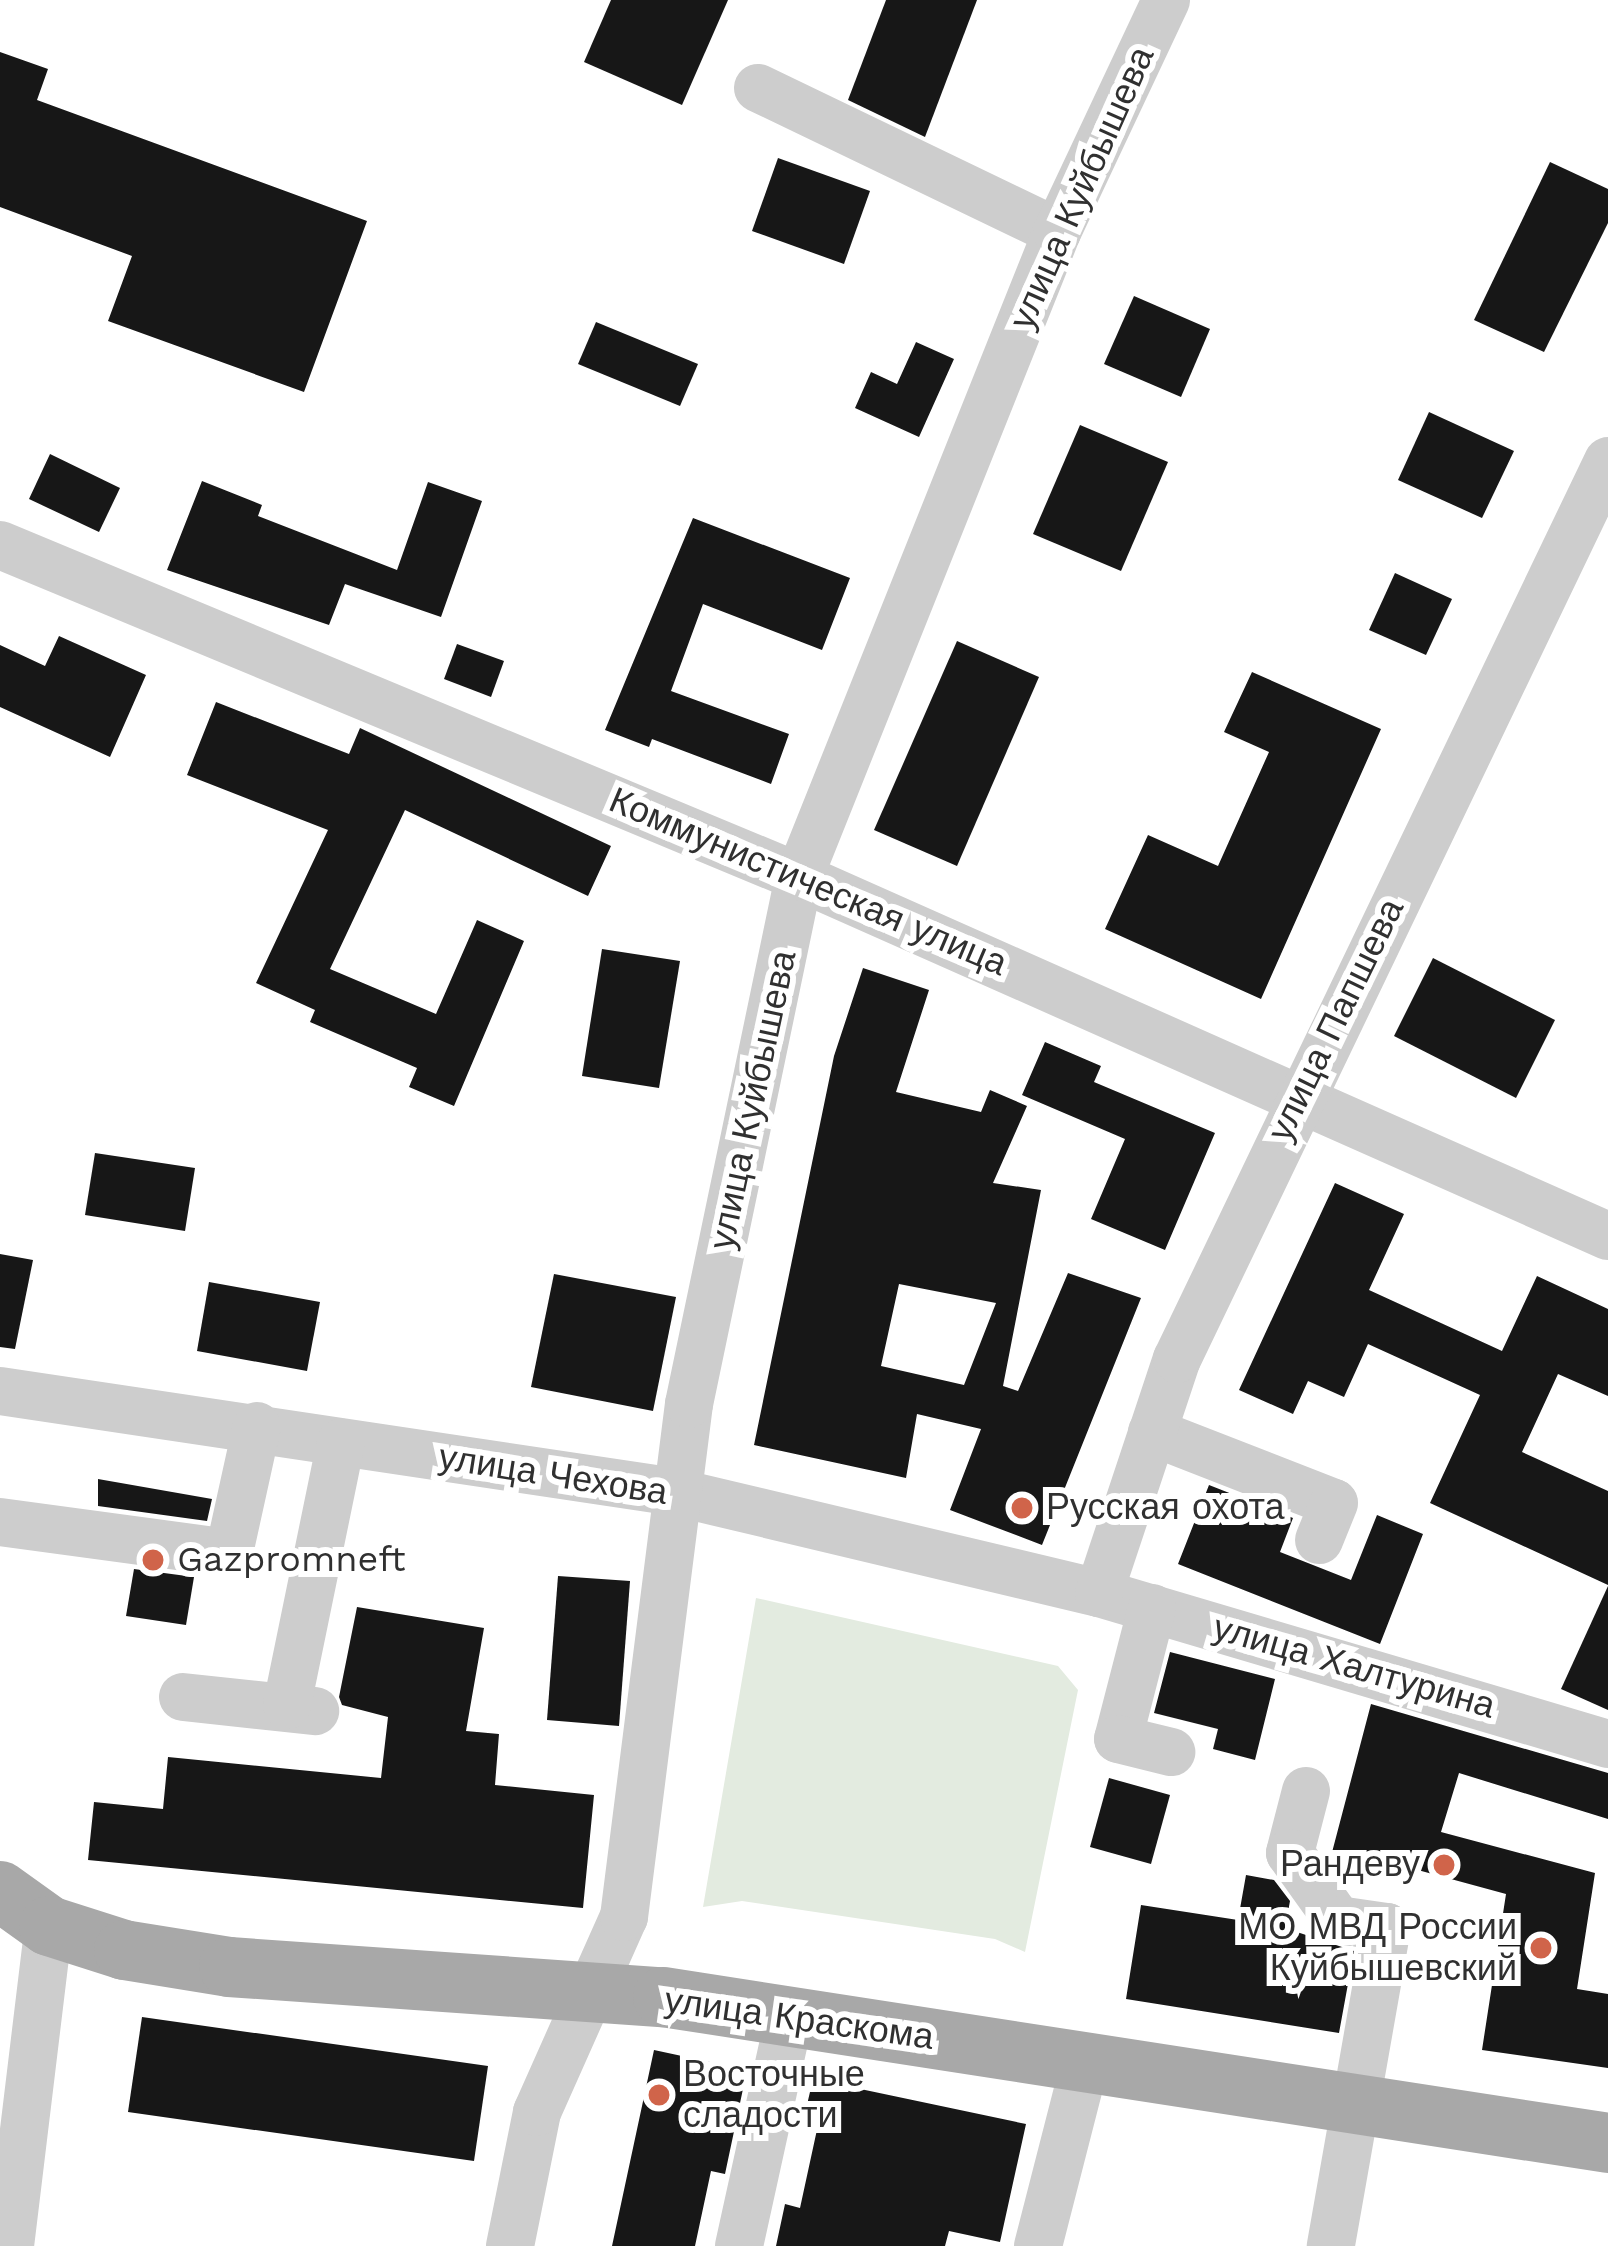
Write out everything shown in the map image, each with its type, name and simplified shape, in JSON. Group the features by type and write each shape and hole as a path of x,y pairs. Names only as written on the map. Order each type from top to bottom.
{"main road":[{"name":"улица Краскома","path":"0,1891 49,1926 124,1950 230,1967 790,2014 1608,2144"}],"street":[{"name":"улица Куйбышева","path":"510,2246 537,2112 624,1916 676,1553 675,1492 800,878 1058,232 1166,0"},
{"path":"758,88 1058,232"},
{"name":"улица Папшева","path":"1099,1593 1177,1359 1298,1096 1608,460"},
{"name":"Коммунистическая улица","path":"0,545 800,878 1608,1237"},
{"path":"0,1427 22,1395"},
{"name":"улица Чехова","path":"22,1395 257,1426 675,1492 1099,1593"},
{"path":"0,1522 229,1553 257,1426"},
{"path":"1152,1432 1334,1503 1319,1540"},
{"path":"183,1697 302,1708 341,1442"},
{"name":"улица Халтурина","path":"1099,1593 1608,1744"},
{"path":"1152,1608 1118,1738 1171,1752"},
{"path":"1306,1791 1290,1853 1338,1920 1387,1928 1331,2246"},
{"path":"10,2246 21,1989 49,1926"},
{"path":"739,2246 790,2014"},
{"path":"1038,2246 1085,2063"}],"shaded area":[{"path":"756,1598 1058,1666 1078,1690 1025,1952 995,1939 742,1901 703,1907"}],"building":[{"path":"611,0 728,0 682,105 584,62"},
{"path":"886,0 977,0 925,137 848,100"},
{"path":"0,52 48,69 37,100 367,221 304,392 108,321 132,256 0,207"},
{"path":"778,158 870,191 844,264 752,231"},
{"path":"1550,162 1608,189 1608,223 1544,352 1474,320"},
{"path":"1134,296 1210,329 1181,397 1104,364"},
{"path":"596,322 698,364 680,406 578,364"},
{"path":"916,342 954,359 919,437 855,408 871,372 897,384"},
{"path":"1429,412 1514,451 1482,518 1398,480"},
{"path":"1080,425 1168,462 1121,571 1033,534"},
{"path":"50,454 120,488 99,532 29,499"},
{"path":"202,481 262,505 258,516 397,570 428,482 482,501 441,617 345,584 329,625 167,570"},
{"path":"693,518 850,578 822,650 703,604 671,691 789,734 771,784 652,739 649,747 605,730"},
{"path":"1395,573 1452,599 1426,655 1369,630"},
{"path":"59,636 146,675 110,757 0,707 0,645 45,666"},
{"path":"957,641 1039,677 957,866 874,830"},
{"path":"457,644 504,661 491,697 444,679"},
{"path":"1252,672 1381,729 1261,999 1105,929 1148,835 1218,866 1269,752 1224,732"},
{"path":"216,702 349,754 360,728 611,846 588,896 405,810 330,969 436,1014 477,920 524,941 454,1106 409,1087 417,1068 310,1022 315,1010 256,983 328,830 187,775"},
{"path":"602,949 680,961 659,1088 582,1076"},
{"path":"1433,958 1555,1020 1516,1098 1394,1036"},
{"path":"863,968 929,990 896,1092 981,1112 990,1090 1027,1106 993,1183 1041,1190 1003,1386 1018,1391 1068,1273 1141,1298 1042,1545 950,1510 981,1429 917,1414 906,1478 754,1445 834,1056","holes":["899,1284 996,1303 964,1385 881,1366"]},
{"path":"1045,1042 1101,1066 1094,1082 1215,1133 1165,1250 1091,1219 1125,1139 1022,1095"},
{"path":"95,1153 195,1168 185,1231 85,1215"},
{"path":"1335,1183 1404,1214 1369,1290 1502,1351 1537,1276 1608,1309 1608,1396 1558,1374 1522,1452 1608,1491 1608,1585 1430,1503 1480,1395 1368,1344 1344,1397 1308,1381 1293,1414 1239,1390"},
{"path":"0,1254 33,1260 15,1349 0,1347"},
{"path":"554,1274 676,1297 653,1411 531,1387"},
{"path":"209,1282 320,1302 307,1371 197,1351"},
{"path":"98,1479 212,1499 207,1521 98,1506"},
{"path":"1209,1485 1293,1518 1280,1552 1351,1580 1377,1515 1423,1534 1380,1644 1178,1564"},
{"path":"134,1569 194,1577 186,1625 126,1616"},
{"path":"558,1576 630,1581 619,1726 547,1720"},
{"path":"1608,1586 1608,1710 1561,1689"},
{"path":"357,1607 484,1628 466,1731 499,1734 495,1785 594,1795 583,1908 88,1860 94,1802 163,1809 168,1757 381,1778 388,1717 342,1705 339,1697"},
{"path":"1170,1652 1275,1679 1255,1760 1213,1749 1218,1729 1154,1713"},
{"path":"1371,1704 1608,1773 1608,1819 1459,1773 1441,1832 1595,1873 1577,1989 1608,1994 1608,2068 1482,2050 1506,1894 1381,1860 1376,1881 1338,1871 1330,1860"},
{"path":"1109,1778 1170,1795 1151,1864 1090,1847"},
{"path":"1246,1875 1274,1880 1290,1901 1285,1928 1354,1951 1339,2033 1126,1999 1141,1905 1238,1920"},
{"path":"142,2017 488,2066 474,2161 128,2112"},
{"path":"654,2050 747,2070 725,2174 711,2171 695,2246 612,2246"},
{"path":"813,2079 1026,2124 1000,2242 949,2231 945,2246 776,2246 785,2204 800,2208 818,2125 803,2122"}],"place":[{"name":"Русская охота","path":"1022,1508"},
{"name":"Gazpromneft","path":"153,1560"},
{"name":"Рандеву","path":"1444,1865"},
{"name":"МО МВД России Куйбышевский","path":"1541,1948"},
{"name":"Восточные сладости","path":"659,2095"}]}
